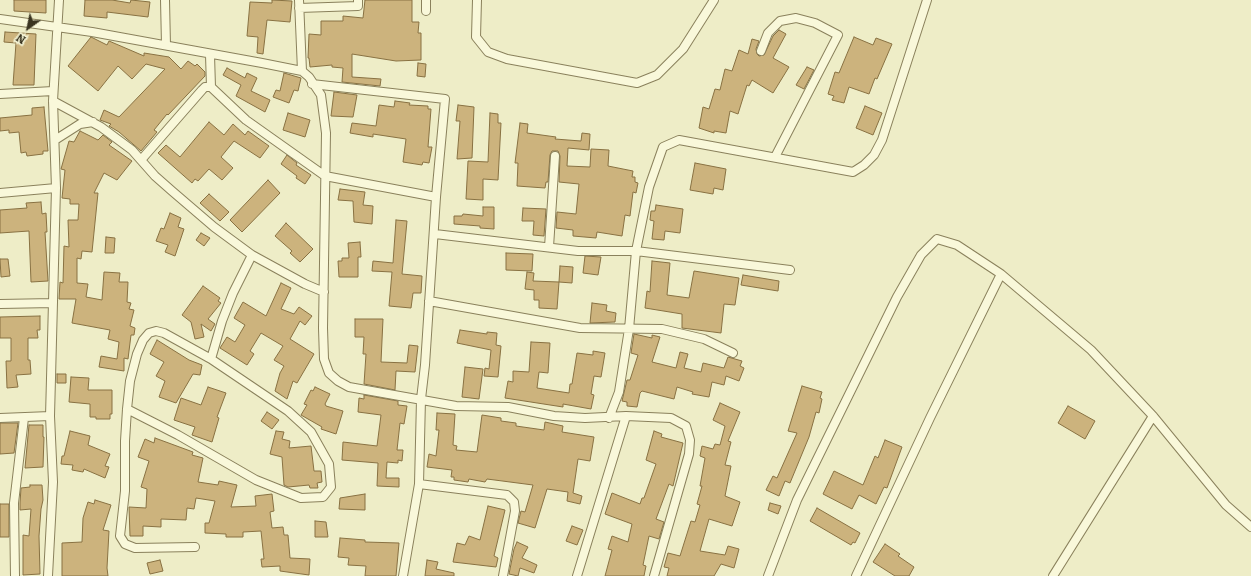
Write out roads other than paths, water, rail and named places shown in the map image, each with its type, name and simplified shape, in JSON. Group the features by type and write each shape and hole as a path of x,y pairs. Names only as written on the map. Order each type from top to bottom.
{"street":[{"path":"48,576 53,482 50,416 56,188 53,91 59,0"},
{"path":"165,0 166,45"},
{"path":"302,72 299,4 358,6 358,0"},
{"path":"426,0 426,11"},
{"path":"477,0 476,37 488,52 507,59 637,83 658,75 683,49 714,0"},
{"path":"609,418 618,392 629,329 636,251 649,187 663,148 679,140 852,172 864,166 874,155 882,140 927,0"},
{"path":"761,51 768,33 780,22 796,18 815,23 838,35 775,157"},
{"path":"0,19 92,32 262,63 302,72 309,77 312,84 321,95 325,126 324,359 329,373 338,381 349,387 456,406 508,407 554,416 609,418 626,416 671,418 686,426 690,440 690,454 654,576"},
{"path":"210,54 211,87"},
{"path":"312,84 445,99 436,197 435,234 429,301 426,365 421,400 419,484 403,576"},
{"path":"141,160 202,90 205,87 211,87 246,120 325,176 436,197"},
{"path":"0,94 53,91"},
{"path":"53,101 93,122 132,150 154,176 214,227 252,255 305,284 324,292"},
{"path":"55,140 80,124 93,122"},
{"path":"549,247 555,156"},
{"path":"0,193 56,188"},
{"path":"435,234 549,247 578,252 636,251 790,270"},
{"path":"768,576 797,500 897,297 921,255 936,239 957,245 1001,274 1091,350 1154,416 1226,504 1251,527"},
{"path":"211,359 222,321 233,293 252,255"},
{"path":"856,576 930,418 1001,274"},
{"path":"429,301 580,328 662,329 704,340 733,353"},
{"path":"0,304 54,303"},
{"path":"127,409 178,434 256,480 301,498 323,497 331,487 329,464 311,432 288,411 211,359 164,332 156,331 149,333 143,340 137,354 130,381 127,409 126,491 120,536 125,544 135,548 195,547"},
{"path":"0,418 50,416"},
{"path":"577,576 626,416"},
{"path":"1054,576 1154,416"},
{"path":"15,576 14,503 24,418"},
{"path":"419,484 507,495 514,502 515,511 503,576"}]}
